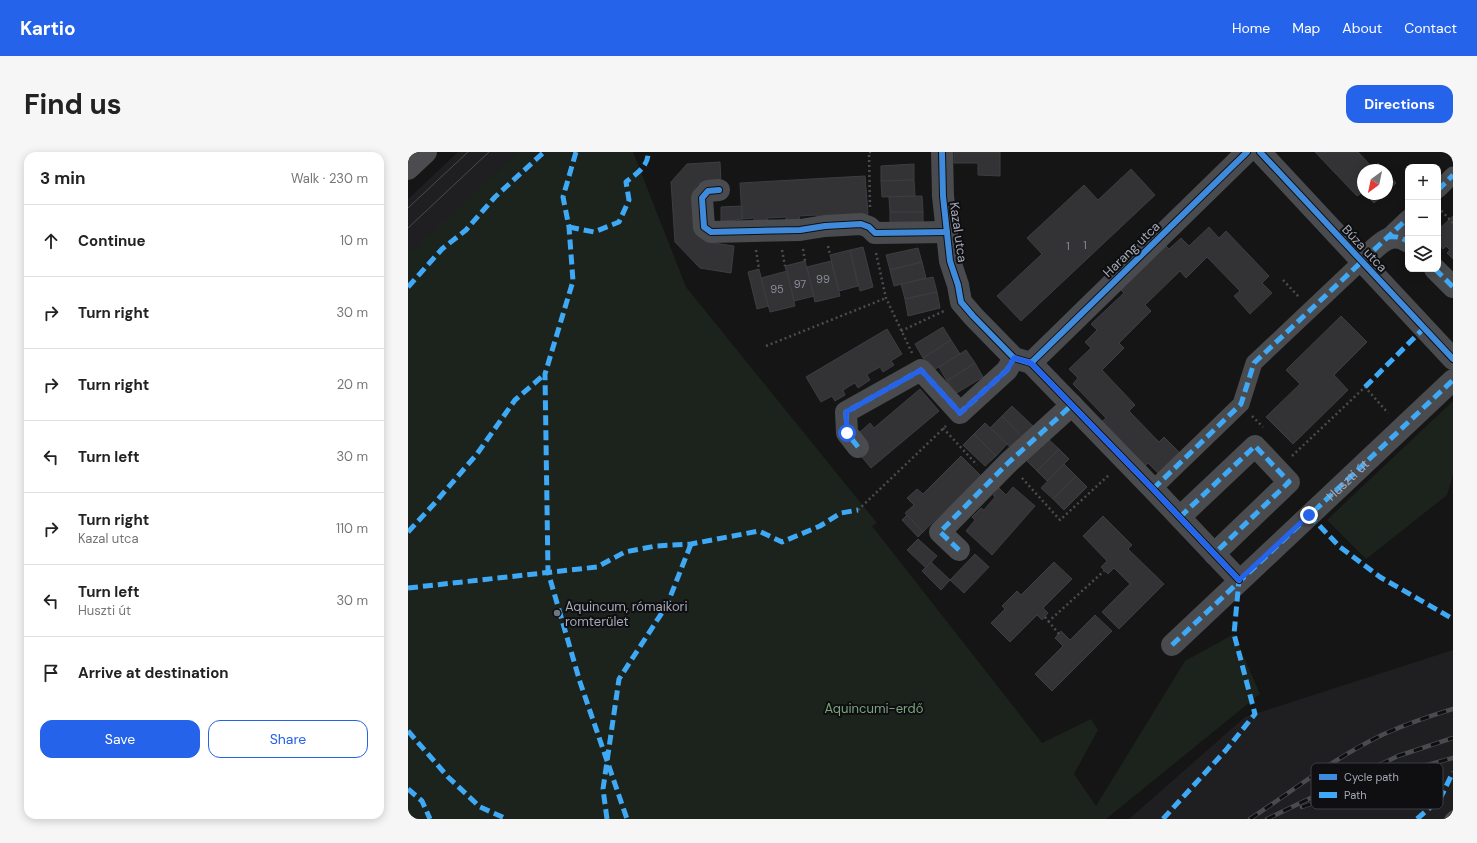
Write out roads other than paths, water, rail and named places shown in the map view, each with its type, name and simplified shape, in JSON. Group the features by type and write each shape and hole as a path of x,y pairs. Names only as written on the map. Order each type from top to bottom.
{"main road":[{"path":"408,169 426,152"}],"street":[{"name":"Kazal utca","path":"942,152 943,196 950,261 958,285 961,302 973,316 1072,405 1239,580"},
{"name":"Harang utca","path":"858,448 847,433 846,412 921,370 960,413 1007,370 1023,360 1247,152"},
{"name":"Búza utca","path":"1260,152 1453,359"},
{"path":"1441,187 1453,175"},
{"path":"719,190 708,191 702,198 704,227 711,232 800,230 861,224 872,230 947,232"},
{"path":"1153,489 1241,404 1254,363 1362,261 1398,239 1405,224"},
{"path":"1437,272 1453,287"},
{"name":"Huszti út","path":"1172,645 1239,580 1453,380"},
{"path":"959,550 940,532 1008,463 1072,405"},
{"path":"1180,517 1255,446 1289,482 1214,554"}],"lane":[{"path":"1450,819 1453,816"}],"tram line":[{"path":"408,208 468,152"},
{"path":"408,228 489,152"}],"railway":[{"path":"1333,763 1349,752 1384,734 1427,717 1453,709"},
{"path":"1383,763 1398,756 1453,738"},
{"path":"1435,763 1453,758"},
{"path":"1250,819 1311,777"},
{"path":"1267,819 1311,798"},
{"path":"1302,807 1311,804"}],"place":[{"name":"Aquincum, rómaikori romterület","path":"557,613"}],"park label":[{"name":"Aquincumi-erdő","path":"874,708"}]}
